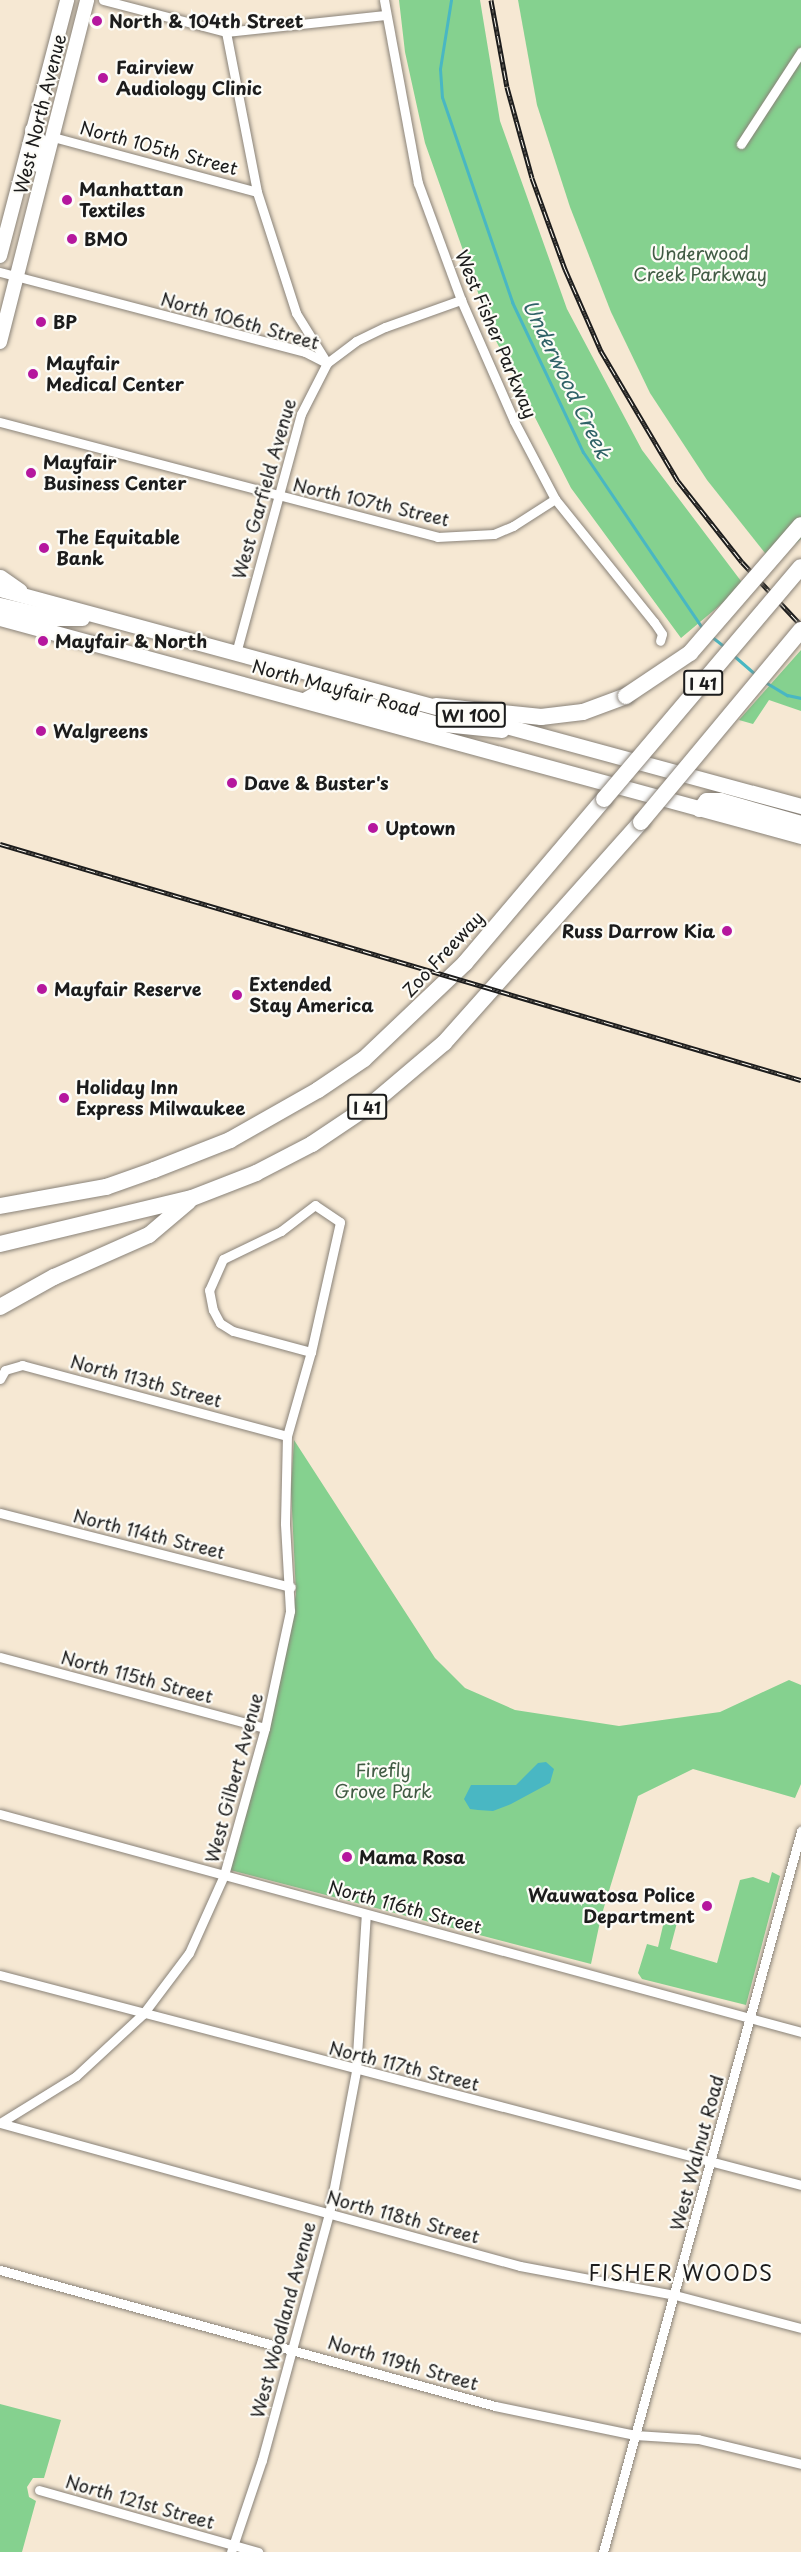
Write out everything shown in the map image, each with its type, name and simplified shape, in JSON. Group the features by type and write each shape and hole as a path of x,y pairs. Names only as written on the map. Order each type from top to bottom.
{"highway":[{"path":"436,706 541,717 583,712 626,696 690,653 801,525"},
{"name":"Zoo Freeway","path":"0,1206 63,1197 144,1173 230,1140 318,1090 364,1059 465,963 801,567"},
{"name":"I 41","path":"0,1244 192,1198 256,1173 312,1144 373,1102 444,1043 640,822 801,630"},
{"path":"0,1307 54,1277 149,1234 192,1198"}],"main road":[{"name":"West North Avenue","path":"0,256 67,0"},
{"name":"West North Avenue","path":"0,342 87,0"},
{"path":"52,54 45,117 53,137"},
{"path":"24,246 27,208 40,156 40,141 32,130"},
{"path":"0,577 30,598"},
{"name":"North Mayfair Road","path":"0,589 801,806"},
{"path":"0,605 55,618 103,618"},
{"name":"North Mayfair Road","path":"0,618 306,699 801,836"},
{"path":"0,626 17,623"},
{"path":"306,699 318,692 326,693 434,723 531,731"},
{"path":"699,809 706,800 720,800 801,823"}],"street":[{"path":"103,0 226,32 385,15"},
{"name":"West Fisher Parkway","path":"384,0 418,183 461,300 514,421 555,499 654,622 662,634 660,641"},
{"path":"226,32 257,192 297,313 327,363"},
{"path":"741,144 801,52"},
{"name":"North 105th Street","path":"53,137 257,192"},
{"name":"North 106th Street","path":"0,272 305,352 327,363 356,341 385,327 461,300"},
{"name":"West Garfield Avenue","path":"236,652 276,497 301,414 327,363"},
{"name":"North 107th Street","path":"0,422 379,525 454,538 506,530 555,499"},
{"name":"West Gilbert Avenue","path":"0,2123 76,2076 143,2014 189,1953 224,1875 266,1728 284,1651 291,1587 285,1523 287,1436 311,1352 340,1222 315,1205 281,1231 223,1259 209,1290 213,1310 220,1323 233,1331 311,1352"},
{"name":"North 113th Street","path":"0,1378 10,1366 22,1365 287,1436"},
{"name":"North 114th Street","path":"0,1513 291,1587"},
{"name":"North 115th Street","path":"0,1657 266,1728"},
{"name":"North 116th Street","path":"0,1814 801,2032"},
{"name":"West Walnut Road","path":"604,2552 801,1831"},
{"name":"West Woodland Avenue","path":"232,2549 262,2460 329,2214 356,2071 366,1914"},
{"name":"North 117th Street","path":"0,1975 356,2071 801,2185"},
{"name":"North 118th Street","path":"0,2123 531,2268 675,2295 801,2328"},
{"name":"North 119th Street","path":"0,2270 495,2406 635,2435 698,2439 801,2464"},
{"name":"North 121st Street","path":"39,2490 232,2549 258,2552"}],"green space":[{"path":"399,0 480,0 500,121 567,309 642,450 744,585 681,638 571,488 493,335 425,143 405,52"},
{"name":"Underwood Creek Parkway","path":"518,0 801,0 801,539 773,563 707,480 650,393 611,312 570,207 537,105"},
{"path":"801,650 801,711 769,700 753,724 739,720"},
{"name":"Firefly Grove Park","path":"294,1440 435,1658 465,1688 515,1710 619,1726 720,1712 789,1680 801,1685 801,1784 795,1798 693,1769 638,1796 601,1917 591,1964 230,1870 272,1713 296,1594 291,1489"},
{"path":"772,1872 780,1876 746,2005 642,1979 638,1973 647,1944 658,1947 665,1917 678,1919 670,1949 717,1963 740,1880 753,1877 769,1883"},
{"path":"0,2404 61,2420 44,2478 33,2478 27,2487 29,2497 36,2501 22,2552 0,2552"}],"water":[{"path":"546,1762 554,1769 550,1783 511,1804 493,1811 478,1810 470,1809 464,1799 471,1785 516,1785 538,1763"}],"waterway":[{"name":"Underwood Creek","path":"451,0 440,69 442,97 512,302 583,452 703,629"},
{"name":"Underwood Creek","path":"712,637 726,648"},
{"name":"Underwood Creek","path":"733,655 757,676"},
{"name":"Underwood Creek","path":"765,682 787,695 801,698"}],"railway":[{"path":"491,0 507,87 532,178 565,269 601,351 678,481 742,562 801,625"},
{"path":"0,844 801,1080"}],"place":[{"name":"North & 104th Street","path":"97,21"},
{"name":"Fairview Audiology Clinic","path":"103,78"},
{"name":"Manhattan Textiles","path":"67,200"},
{"name":"BMO","path":"72,239"},
{"name":"BP","path":"41,322"},
{"name":"Mayfair Medical Center","path":"33,374"},
{"name":"Mayfair Business Center","path":"31,473"},
{"name":"The Equitable Bank","path":"44,548"},
{"name":"Mayfair & North","path":"43,641"},
{"name":"Walgreens","path":"41,731"},
{"name":"Dave & Buster's","path":"232,783"},
{"name":"Uptown","path":"373,828"},
{"name":"Russ Darrow Kia","path":"727,931"},
{"name":"Mayfair Reserve","path":"42,989"},
{"name":"Extended Stay America","path":"237,995"},
{"name":"Holiday Inn Express Milwaukee","path":"64,1098"},
{"name":"Mama Rosa","path":"347,1857"},
{"name":"Wauwatosa Police Department","path":"707,1906"}],"district":[{"name":"FISHER WOODS","path":"681,2272"}]}
